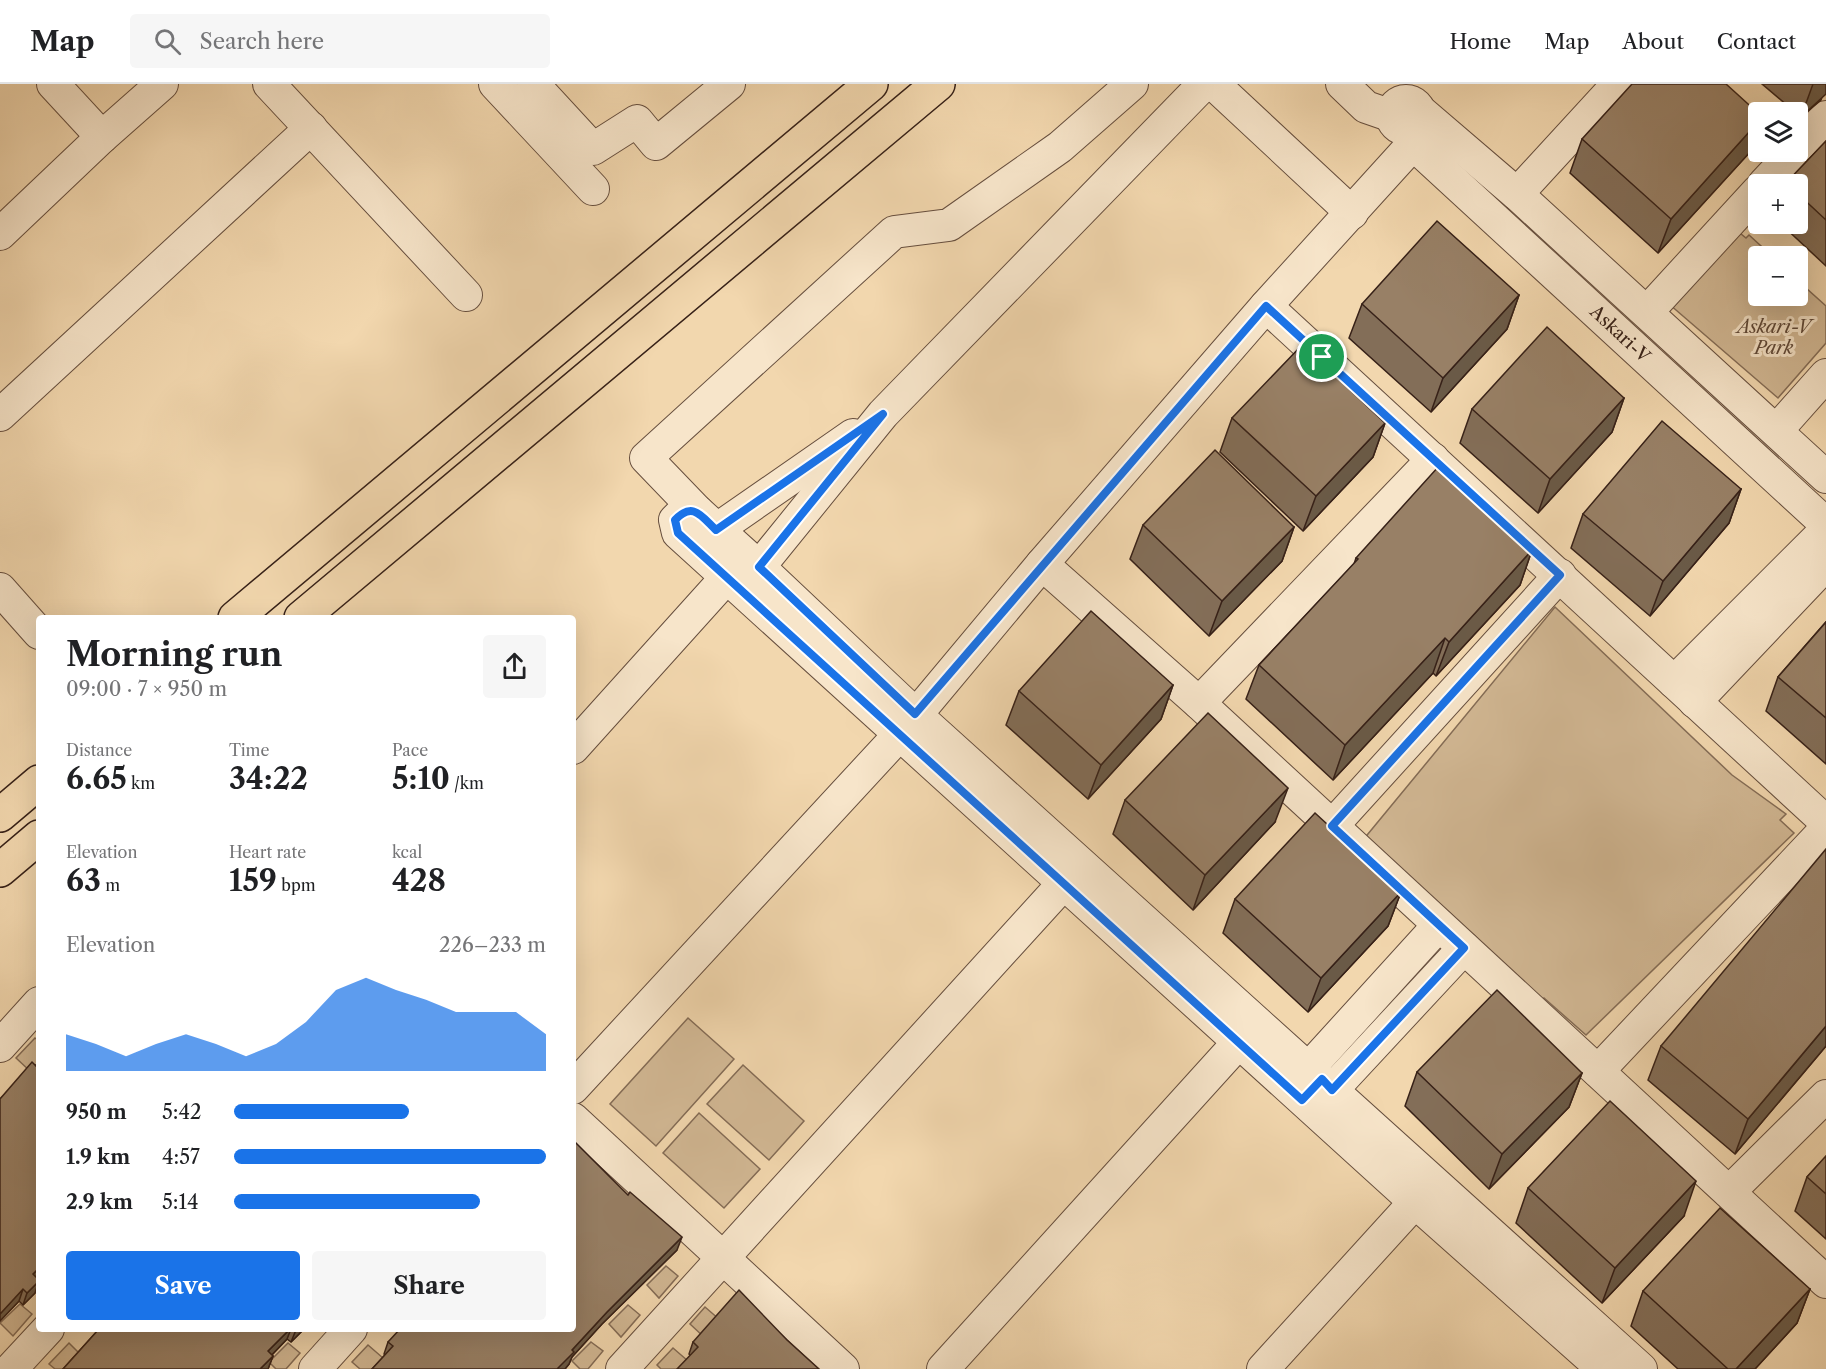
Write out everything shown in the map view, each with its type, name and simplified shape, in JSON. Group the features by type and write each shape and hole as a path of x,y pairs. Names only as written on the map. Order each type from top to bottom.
{"highway":[{"path":"239,615 872,84"},
{"path":"305,615 938,84"},
{"path":"0,815 36,785"},
{"path":"0,870 36,840"}],"street":[{"path":"53,84 102,136"},
{"path":"0,234 102,136 162,84"},
{"path":"269,84 466,295"},
{"path":"495,84 593,189"},
{"path":"532,84 593,149 637,121 656,144 729,84"},
{"path":"1132,84 1060,147 949,225 894,232 646,458 707,521 759,567 907,724 1064,883 1239,1042 1316,1084 1415,1202 1585,1363"},
{"path":"759,567 883,414 1199,89 1208,84 1218,88 1352,213"},
{"path":"576,1085 907,724 1042,564 1266,306 1352,213 1407,114 1366,107 1342,84"},
{"path":"1517,194 1618,84"},
{"name":"Askari-V","path":"1407,114 1517,194 1826,477"},
{"name":"Askari-V","path":"1407,114 1826,524"},
{"path":"1808,134 1826,117"},
{"path":"0,415 311,128"},
{"path":"1772,174 1782,162"},
{"path":"1647,312 1748,202"},
{"path":"1266,306 1826,822"},
{"path":"1777,430 1826,375"},
{"path":"707,521 883,414"},
{"path":"1198,703 1433,459"},
{"path":"707,521 684,511 675,520 675,527 678,533 728,577 907,724 1641,1369"},
{"path":"1685,692 1826,530"},
{"path":"1042,564 1198,703 1826,1282"},
{"path":"1685,692 1826,564"},
{"path":"1332,826 1560,575"},
{"path":"576,745 728,577"},
{"path":"0,589 36,630"},
{"path":"1598,1071 1826,829"},
{"path":"622,1369 1064,883"},
{"path":"1316,1084 1439,925"},
{"path":"1316,1084 1464,948"},
{"path":"0,1046 36,1006"},
{"path":"943,1369 1239,1042"},
{"path":"1729,1192 1826,1096"},
{"path":"576,1122 843,1369"},
{"path":"1263,1369 1415,1202"},
{"path":"11,1369 45,1332"},
{"path":"315,1369 348,1332"}],"green space":[{"name":"Askari-V Park","path":"1735,229 1746,238 1749,235 1761,246 1748,246 1748,306 1808,306 1808,290 1826,306 1826,343 1778,398 1669,304"},
{"path":"1555,607 1732,775 1786,814 1780,820 1794,833 1586,1035 1544,998 1542,1000 1363,840"},
{"path":"688,1018 734,1059 656,1146 610,1104"},
{"path":"36,1039 36,1066 31,1072 16,1058"},
{"path":"743,1065 804,1121 769,1160 707,1104"},
{"path":"699,1113 760,1169 724,1208 663,1153"},
{"path":"666,1266 678,1276 659,1298 647,1285"},
{"path":"20,1304 32,1314 13,1336 0,1323"},
{"path":"628,1305 640,1315 621,1337 609,1324"},
{"path":"705,1307 720,1320 705,1338 690,1324"},
{"path":"591,1342 603,1351 588,1369 580,1369 572,1361"},
{"path":"69,1343 83,1357 72,1369 55,1369 49,1364"},
{"path":"288,1343 300,1353 286,1369 276,1369 269,1362"},
{"path":"368,1345 383,1358 374,1369 360,1369 352,1362"},
{"path":"673,1348 688,1361 681,1369 661,1369 657,1365"}],"building":[{"path":"1632,84 1726,84 1748,104 1748,133 1671,219 1582,139"},
{"path":"1826,141 1826,220 1808,203 1808,174 1795,174"},
{"path":"1437,221 1519,295 1443,378 1362,304"},
{"path":"1547,327 1624,398 1550,479 1472,409"},
{"path":"1302,345 1385,423 1316,496 1232,418"},
{"path":"1662,421 1741,489 1663,581 1583,514"},
{"path":"1215,450 1294,527 1222,601 1143,525"},
{"path":"1439,466 1532,550 1449,642 1445,638 1345,745 1259,665 1358,559 1356,558"},
{"path":"1091,611 1173,685 1101,765 1019,691"},
{"path":"1826,622 1826,718 1778,677"},
{"path":"1208,713 1288,788 1205,875 1125,800"},
{"path":"1315,813 1401,892 1321,978 1235,899"},
{"path":"1826,849 1826,1026 1748,1119 1661,1046"},
{"path":"1497,990 1582,1073 1502,1154 1417,1072"},
{"path":"32,1062 36,1066 36,1271 33,1274 36,1277 36,1284 27,1293 23,1289 0,1314 0,1099"},
{"path":"1610,1101 1696,1181 1615,1268 1528,1188"},
{"path":"576,1143 628,1195 630,1192 682,1237 607,1312 557,1369 372,1369 393,1346 388,1342 397,1332 576,1332"},
{"path":"1826,1156 1826,1194 1807,1177"},
{"path":"1720,1208 1810,1289 1736,1369 1728,1369 1643,1291"},
{"path":"739,1290 787,1340 819,1369 677,1369 698,1347 693,1342"},
{"path":"96,1332 287,1332 268,1351 273,1356 260,1369 63,1369"}],"route":[{"path":"1266,306 1322,357 1560,575 1332,826 1464,948 1332,1090 1322,1079 1302,1100 678,533 675,520 684,511 690,510 698,512 716,530 883,414 759,567 915,714 1266,306"}]}
